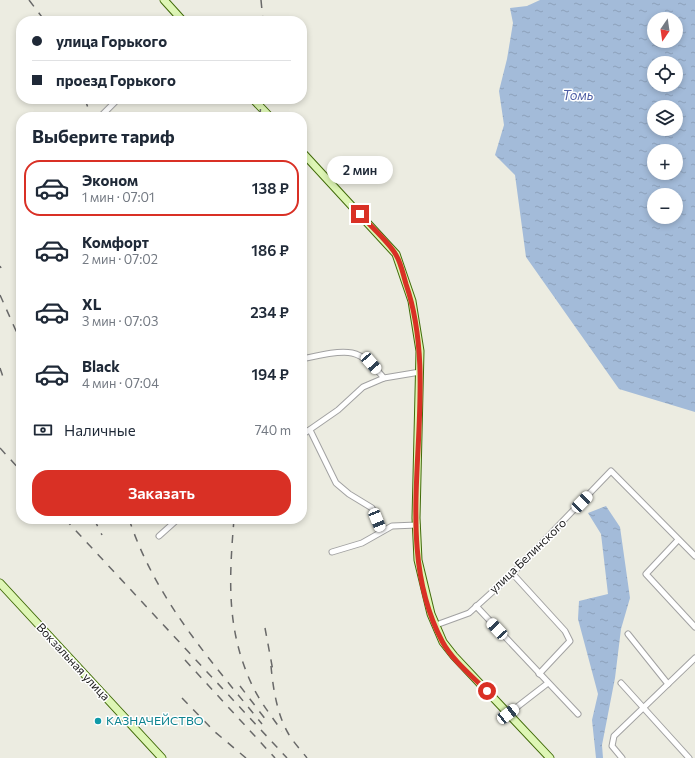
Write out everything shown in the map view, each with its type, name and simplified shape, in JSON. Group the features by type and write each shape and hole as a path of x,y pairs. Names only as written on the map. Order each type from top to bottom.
{"main road":[{"path":"164,0 178,16"},
{"path":"258,104 265,112"},
{"path":"307,157 396,254 412,301 420,351 417,525 418,560 424,588 436,625 443,642 454,656 550,758"},
{"name":"Вокзальная улица","path":"0,583 162,758"}],"street":[{"path":"105,112 113,104"},
{"path":"307,358 322,355 352,353 371,363 384,378"},
{"path":"307,432 338,410 363,387 384,378 420,372"},
{"path":"310,430 336,483 349,494 372,508 382,531"},
{"name":"улица Белинского","path":"436,625 469,613 512,573 611,471 695,556"},
{"path":"159,536 172,524"},
{"path":"332,552 362,543 392,526 417,525"},
{"path":"678,540 646,574 695,627"},
{"path":"512,573 565,631 570,641 539,674"},
{"path":"476,606 578,714"},
{"path":"628,634 668,684"},
{"path":"622,758 612,746 614,736 695,658"},
{"path":"508,714 548,683"},
{"path":"622,683 689,758"}],"water":[{"name":"Томь","path":"540,0 695,0 695,412 619,389 526,257 515,175 495,155 504,125 499,91 507,59 513,23 510,8 527,6"},
{"path":"606,506 620,527 630,598 621,629 615,678 602,745 603,758 596,758 592,720 598,694 578,619 579,601 608,594 601,534 588,513"}],"railway":[{"path":"29,0 41,16"},
{"path":"261,0 263,16"},
{"path":"87,104 89,112"},
{"path":"260,112 261,104"},
{"path":"0,295 16,331"},
{"path":"0,368 3,377"},
{"path":"0,448 16,466"},
{"path":"70,524 287,758"},
{"path":"96,524 102,535"},
{"path":"131,524 153,575 169,602 204,652 262,724"},
{"path":"234,524 231,584 234,625 238,646 244,666 253,687 282,731"},
{"path":"265,628 273,671"},
{"path":"185,660 275,758"},
{"path":"271,666 274,692 284,726 307,758"},
{"path":"240,686 266,720"},
{"path":"182,698 215,732 246,758"}],"place":[{"name":"КАЗНАЧЕЙСТВО","path":"98,721"}],"route":[{"path":"360,214 396,254 412,301 416,323 420,351 421,377 416,518 418,560 424,588 431,614 443,642 487,691"}]}
